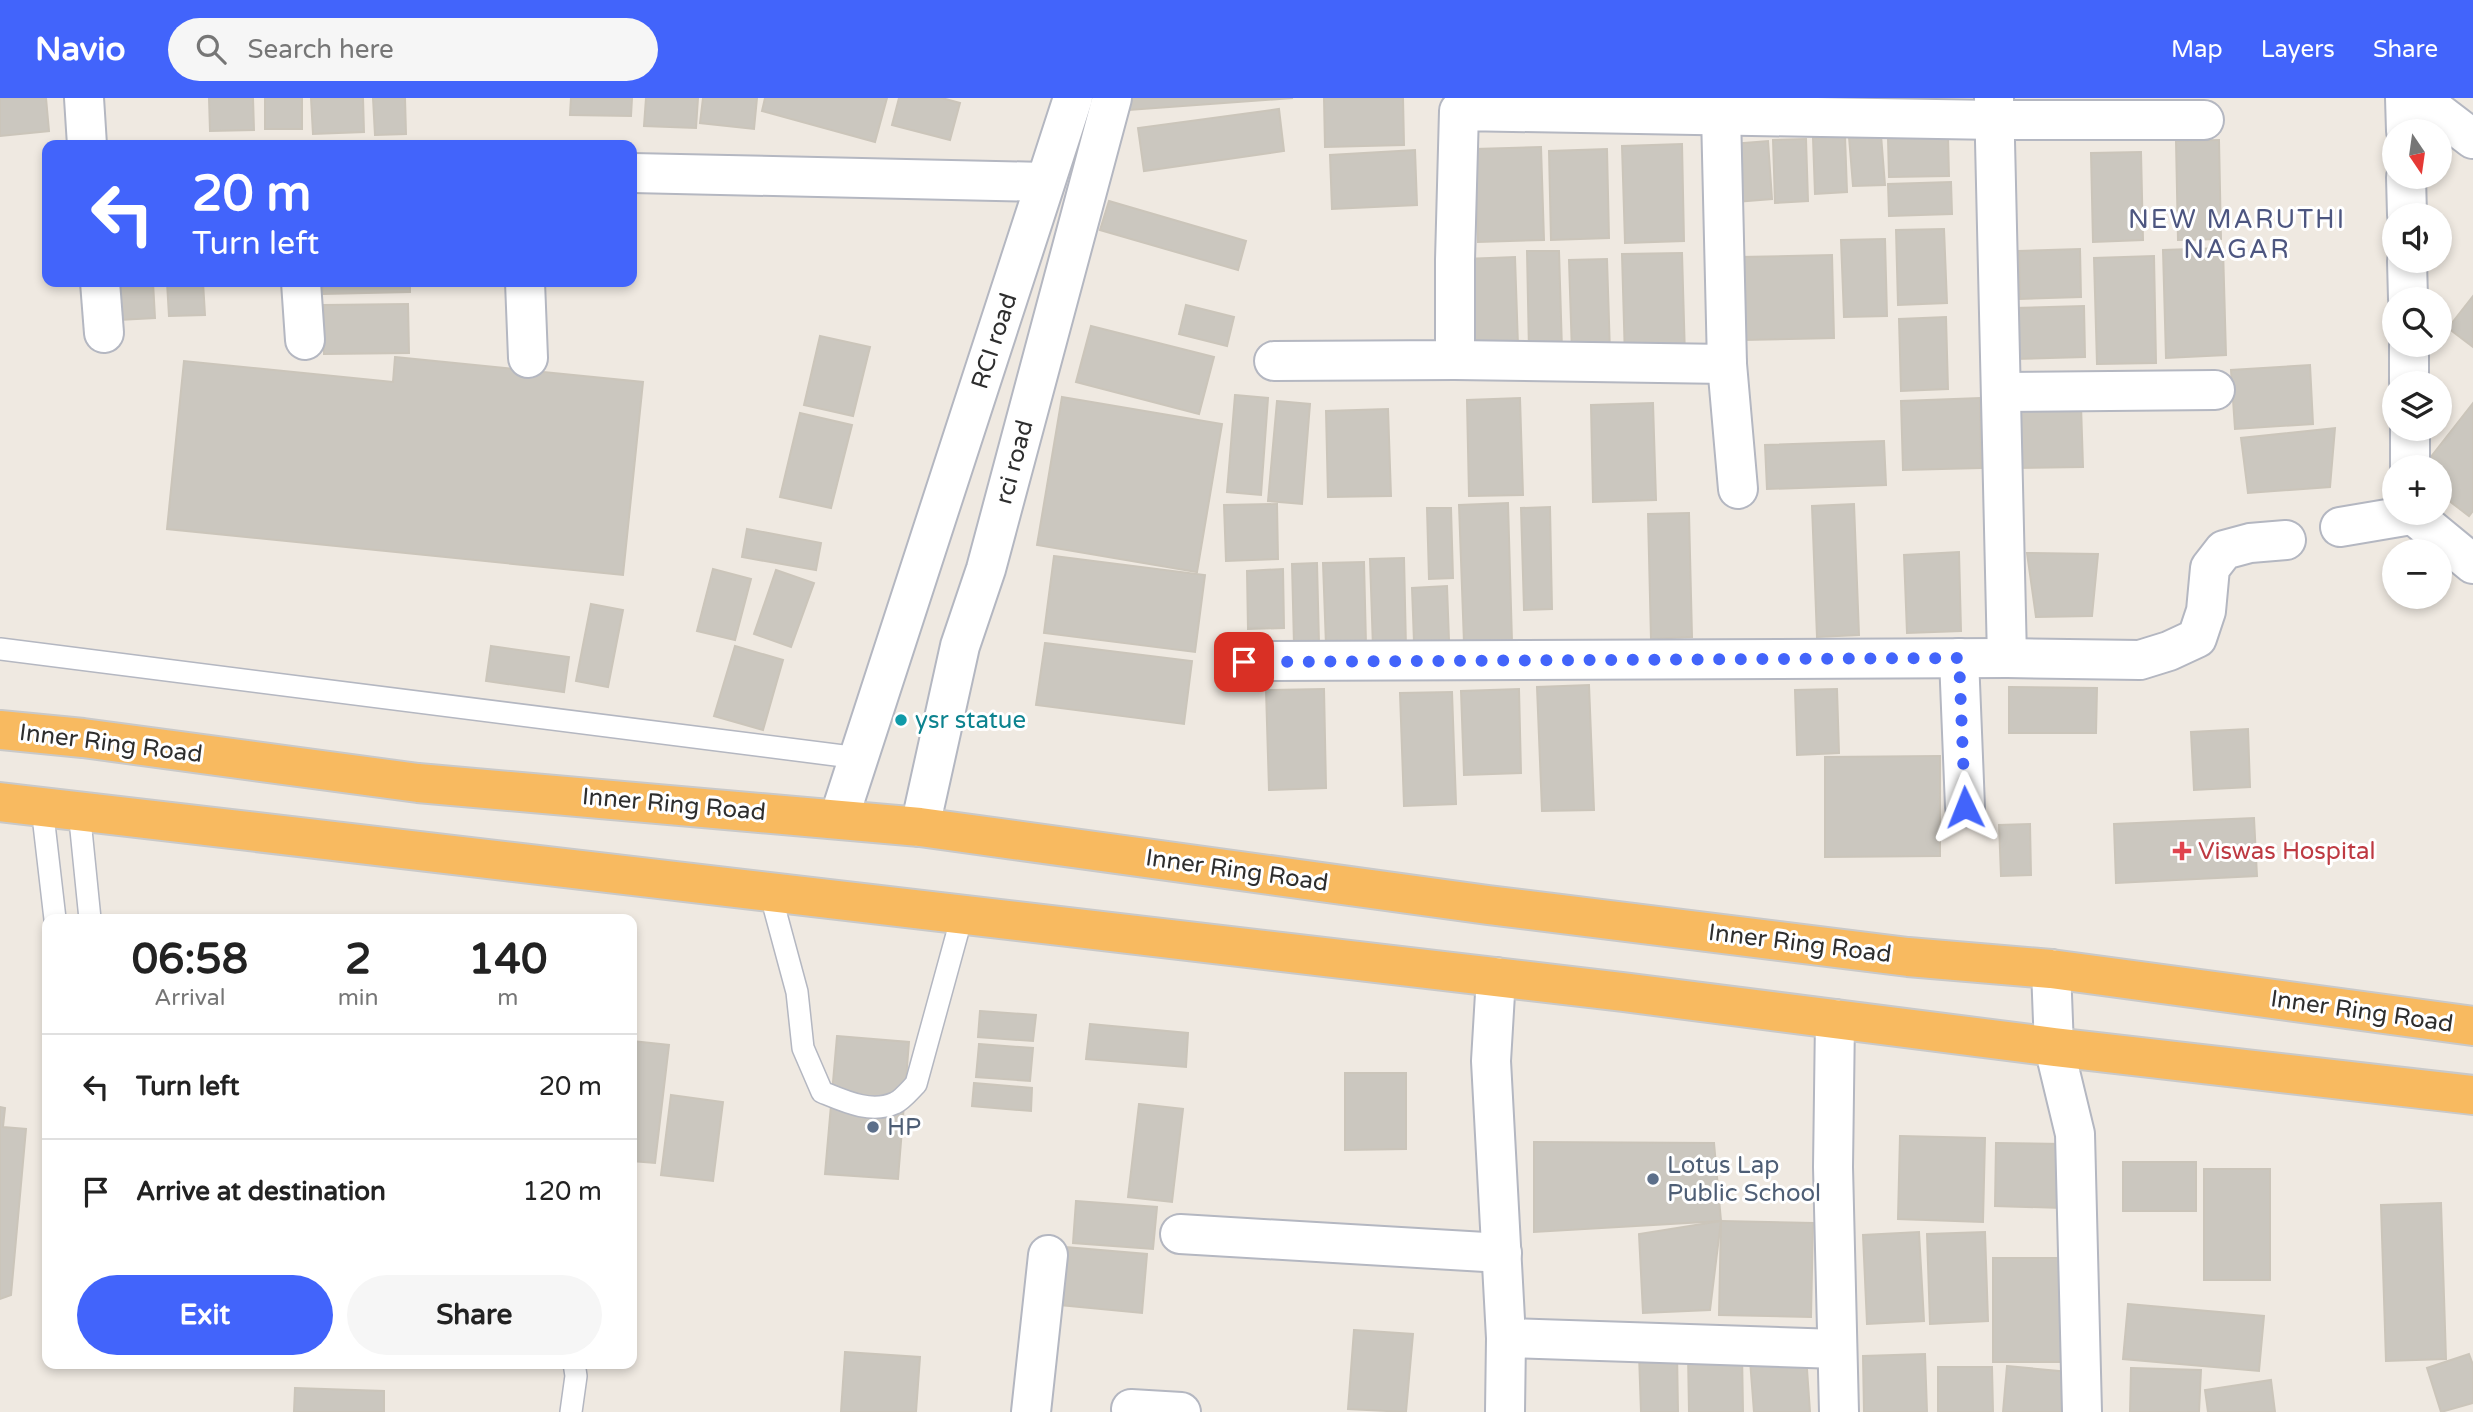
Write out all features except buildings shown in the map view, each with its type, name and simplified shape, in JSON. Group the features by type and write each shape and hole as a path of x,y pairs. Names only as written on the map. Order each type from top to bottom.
{"highway":[{"name":"Inner Ring Road","path":"0,730 83,738 418,783 920,827 1488,905 1908,957 2051,969 2473,1026"},
{"path":"0,802 2473,1095"}],"street":[{"path":"84,98 87,140"},
{"name":"RCI road","path":"859,758 1073,98"},
{"name":"rci road","path":"920,827 960,646 986,569 1112,98"},
{"path":"2405,98 2406,119"},
{"path":"2419,98 2473,139"},
{"path":"1455,360 1460,104 1721,114 1995,109 2204,120"},
{"path":"1995,109 2007,658"},
{"path":"1721,114 1727,364 1738,489"},
{"path":"637,173 1045,182"},
{"path":"100,287 104,333"},
{"path":"301,287 305,340"},
{"path":"525,287 528,358"},
{"path":"1274,361 1455,360 1727,364"},
{"path":"2001,392 2215,390"},
{"path":"2340,527 2382,519"},
{"path":"2425,525 2473,564"},
{"path":"1244,662 1959,658 2140,660 2169,652 2197,638 2206,611 2210,568 2224,551 2250,543 2286,540"},
{"path":"1959,658 1965,807"},
{"path":"839,818 859,758"},
{"path":"2051,969 2054,1047 2075,1134 2082,1412"},
{"path":"1496,978 1491,1061 1506,1338 1505,1412"},
{"path":"1835,1019 1833,1167 1839,1412"},
{"path":"1180,1234 1502,1253"},
{"path":"1031,1412 1048,1255"},
{"path":"1506,1338 1837,1349"},
{"path":"1131,1409 1181,1412"}],"lane":[{"path":"0,649 859,758"},
{"path":"42,807 54,914"},
{"path":"79,810 89,914"},
{"path":"770,892 797,992 803,1048 822,1092 844,1102 873,1107 896,1103 916,1084 962,916"},
{"path":"571,1412 575,1369"}],"place":[{"name":"ysr statue","path":"901,720"},
{"name":"Viswas Hospital","path":"2182,851"},
{"name":"HP","path":"873,1127"},
{"name":"Lotus Lap Public School","path":"1653,1179"}],"district":[{"name":"NEW MARUTHI NAGAR","path":"2237,234"}],"route":[{"path":"1244,662 1959,658 1965,807"}]}
